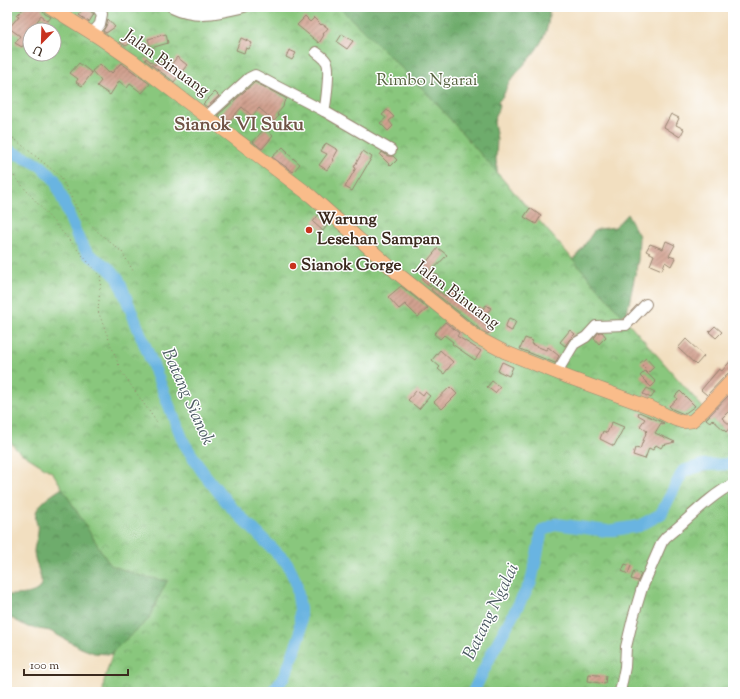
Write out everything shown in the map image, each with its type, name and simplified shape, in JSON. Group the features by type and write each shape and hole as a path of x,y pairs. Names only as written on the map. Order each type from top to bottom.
{"main road":[{"name":"Jalan Binuang","path":"50,7 133,61 311,196 397,273 478,338 505,352 652,408 683,422 692,421 704,412 733,379"}],"street":[{"path":"97,7 102,14 100,24 95,30 98,37"},
{"path":"172,7 188,14 220,12 244,7"},
{"path":"316,52 325,60 329,68 324,111"},
{"path":"207,116 249,78 255,75 324,111 391,150"},
{"path":"557,372 574,344 586,337 596,326 626,325 646,304"},
{"path":"620,692 625,667 626,647 633,618 642,588 662,542 710,499 733,484"}],"path":[{"path":"7,133 60,176 79,212 98,232 122,252 136,276"},
{"path":"7,173 14,176 101,277 98,311 121,371 158,424"}],"green space":[{"name":"Sianok Gorge","path":"7,7 339,7 428,94 733,442 733,692 103,692 104,681 113,651 148,620 167,581 141,576 110,565 53,473 18,451 7,438"},
{"name":"Rimbo Ngarai","path":"306,7 549,7 549,20 542,40 531,57 508,84 504,94 498,102 499,106 494,122 497,139 496,159 498,178 572,261 594,231 615,227 627,214 639,236 638,260 627,313 613,319"},
{"path":"7,266 193,564 127,654 94,653 81,648 50,631 28,627 7,616 7,595 34,592 41,585 41,579 34,552 38,531 35,517 36,512 43,502 73,481"}],"building":[{"path":"25,7 41,7 45,14 51,17 48,21 41,16 36,22 22,22 22,47 15,43 20,36 9,28 19,16 17,15"},
{"path":"85,7 94,14 89,22 79,15"},
{"path":"305,17 310,22 314,18 321,25 322,24 328,28 323,34 324,35 319,43 297,25"},
{"path":"108,19 115,27 106,33 103,31"},
{"path":"166,34 168,43 151,48 148,39"},
{"path":"342,34 353,41 347,49 337,42"},
{"path":"130,35 134,41 126,46 120,42"},
{"path":"241,38 252,43 249,49 246,48 244,53 236,50"},
{"path":"289,50 296,53 292,60 286,57"},
{"path":"177,57 187,65 174,82 145,60 146,58 155,65 159,61 163,64 166,61 171,65"},
{"path":"79,63 92,73 82,86 76,82 78,79 70,73"},
{"path":"121,63 150,84 142,93 130,84 127,88 119,81 110,95 97,86 101,81 92,71 100,64 109,73 110,71 112,73"},
{"path":"255,82 287,99 277,114 279,116 274,121 259,108 252,116 242,107 229,121 223,116 222,118 218,115"},
{"path":"215,92 219,96 207,107 203,104"},
{"path":"387,110 394,117 389,121 393,126 388,131 380,123 386,118 382,115"},
{"path":"671,114 679,118 676,125 684,129 680,137 664,127"},
{"path":"265,128 273,136 262,149 253,142"},
{"path":"326,143 338,150 333,159 334,160 327,170 319,165 327,154 321,151"},
{"path":"283,147 288,152 287,153 300,164 293,172 272,157"},
{"path":"363,151 372,157 352,191 345,187 356,168 354,167"},
{"path":"382,152 388,156 393,156 397,160 391,166 380,155"},
{"path":"530,208 541,216 536,224 524,217"},
{"path":"319,214 329,223 323,231 313,222"},
{"path":"666,241 675,245 669,256 675,258 671,266 665,262 662,270 650,265 654,255 646,251 650,244 663,249"},
{"path":"438,248 447,255 432,271 439,276 430,287 422,280 425,274 420,270"},
{"path":"401,286 428,308 418,317 405,304 399,309 388,297"},
{"path":"433,287 445,296 448,290 456,293 453,299 464,303 463,305 475,311 478,306 483,309 486,305 491,308 481,321 492,329 488,334 482,331 431,290"},
{"path":"509,318 516,321 512,331 505,328"},
{"path":"445,322 459,333 457,336 481,351 475,360 452,344 453,342 444,335 440,339 434,334"},
{"path":"715,326 722,332 716,338 709,332"},
{"path":"570,330 575,334 565,346 560,342"},
{"path":"599,332 602,332 606,337 599,344 594,338"},
{"path":"525,338 533,341 531,344 546,350 548,347 559,356 555,363 520,349"},
{"path":"686,339 704,356 696,365 678,348"},
{"path":"440,350 453,362 444,374 438,369 440,367 432,360"},
{"path":"646,358 654,367 649,372 640,363"},
{"path":"733,358 732,371 727,374 707,395 701,390 719,369 722,371"},
{"path":"502,362 513,367 509,376 498,371"},
{"path":"645,371 656,382 651,387 640,376"},
{"path":"492,381 500,387 495,393 487,387"},
{"path":"450,387 457,394 442,409 434,402"},
{"path":"647,388 655,392 651,398 643,394"},
{"path":"417,390 423,395 425,392 430,396 419,409 408,400"},
{"path":"680,391 695,406 684,414 672,409 669,406 677,399 675,396"},
{"path":"729,395 733,398 733,407 722,418 731,426 726,432 712,419 710,422 706,419"},
{"path":"639,412 664,423 661,423 655,433 675,442 663,445 661,448 656,445 653,450 649,448 645,459 633,455 635,448 640,449 647,431 640,426 645,419 638,415"},
{"path":"612,422 624,427 614,446 600,439 603,431 607,433"},
{"path":"625,564 631,566 628,574 622,571"},
{"path":"634,571 641,574 638,581 631,579"},
{"path":"589,674 606,676 605,684 588,681"}],"waterway":[{"name":"Batang Sianok","path":"7,150 41,166 55,180 78,238 88,254 107,267 118,278 184,443 202,471 229,505 287,563 296,582 300,609 300,635 285,676 272,692"},
{"name":"Batang Ngalai","path":"473,692 494,649 531,582 542,531 556,524 607,531 639,526 661,514 683,471 703,465 730,464 733,460"}],"place":[{"name":"Warung Lesehan Sampan","path":"309,230"},
{"name":"Sianok Gorge","path":"293,266"}],"district":[{"name":"Sianok VI Suku","path":"239,125"}]}
